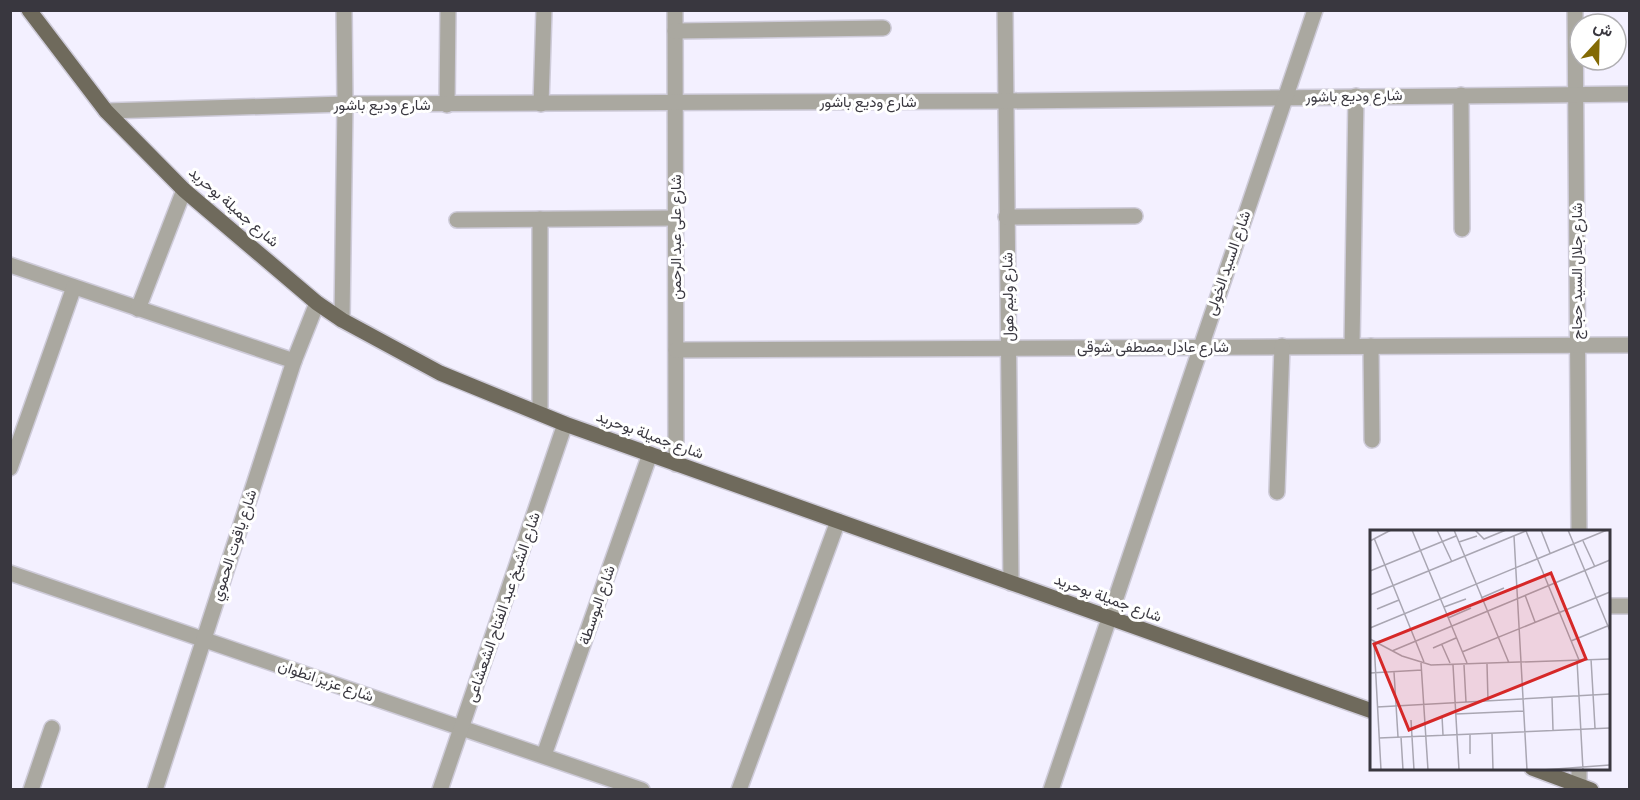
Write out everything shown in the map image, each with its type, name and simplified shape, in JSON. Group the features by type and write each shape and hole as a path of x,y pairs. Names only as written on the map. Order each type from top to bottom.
{"main road":[{"name":"شارع جميلة بوحريد","path":"29,10 106,111 184,190 317,303 342,321 440,373 565,424 1370,711"},
{"path":"1537,770 1574,786"}],"street":[{"path":"342,321 344,10"},
{"path":"447,105 448,10"},
{"path":"541,104 544,10"},
{"name":"شارع على عبد الرحمن","path":"675,10 676,464"},
{"name":"شارع وليم هول","path":"1005,10 1011,583"},
{"name":"شارع السيد الخولى","path":"1051,789 1315,10"},
{"name":"شارع جلال السيد حجاج","path":"1575,10 1579,530"},
{"path":"675,32 883,28"},
{"name":"شارع وديع باشور","path":"106,111 345,104 1005,101 1629,94"},
{"path":"1461,95 1462,229"},
{"path":"1352,346 1356,96"},
{"path":"138,309 184,190"},
{"path":"1006,217 1135,216"},
{"path":"457,220 676,218"},
{"path":"540,219 540,413"},
{"path":"10,265 294,362"},
{"path":"10,468 74,287"},
{"name":"شارع ياقوت الحموي","path":"155,789 294,362 317,303"},
{"name":"شارع عادل مصطفى شوقى","path":"676,350 1629,345"},
{"path":"1277,492 1282,346"},
{"path":"1371,346 1372,440"},
{"name":"شارع الشيخ عبد الفتاح الشعشاعى","path":"440,789 565,424"},
{"name":"شارع البوسطة","path":"544,755 650,454"},
{"path":"739,789 838,521"},
{"name":"شارع عزيز انطوان","path":"10,573 642,789"},
{"path":"1610,606 1629,606"},
{"path":"31,789 52,728"},
{"path":"1574,786 1578,770"}]}
